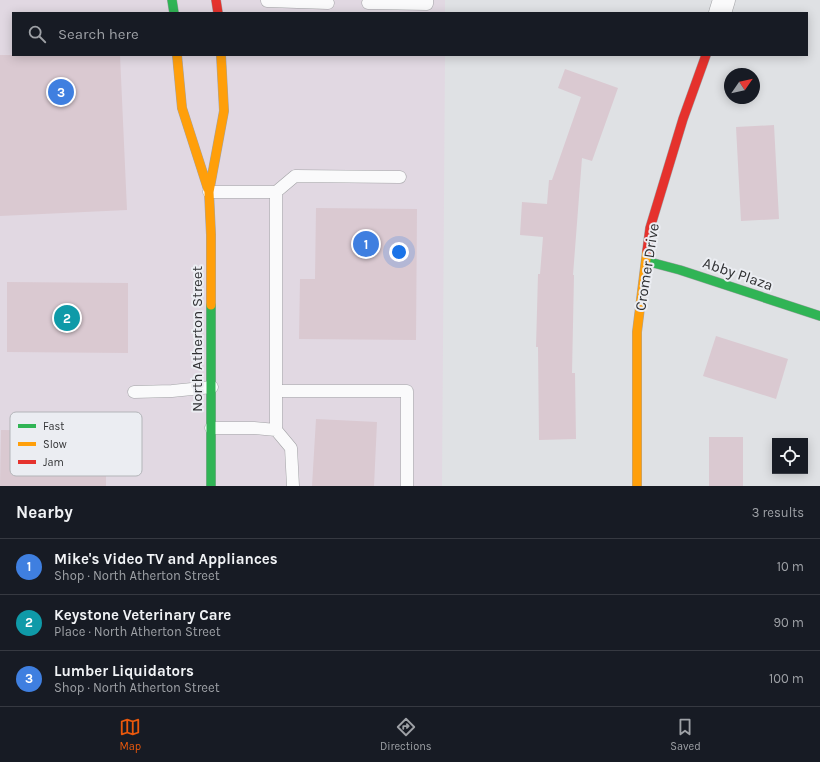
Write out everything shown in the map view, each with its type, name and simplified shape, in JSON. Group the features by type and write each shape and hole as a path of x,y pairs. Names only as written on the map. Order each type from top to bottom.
{"street":[{"path":"172,0 174,12"},
{"path":"216,0 218,12"},
{"path":"720,12 724,0"},
{"name":"North Atherton Street","path":"177,56 182,108 209,192"},
{"name":"North Atherton Street","path":"211,486 212,387 209,192 224,111 220,56"},
{"name":"Cromer Drive","path":"636,486 637,332 650,228 684,119 706,56"},
{"name":"Abby Plaza","path":"646,261 680,270 820,316"}],"lane":[{"path":"368,3 427,4 427,0"},
{"path":"267,1 328,3"},
{"path":"209,192 276,192 295,176 400,177"},
{"path":"276,192 276,430 291,448 293,486"},
{"path":"134,392 172,391 212,387"},
{"path":"276,391 407,391 407,486"},
{"path":"211,428 254,428 276,430"}],"shaded area":[{"path":"0,0 445,0 445,12 12,12 12,56 445,56 442,486 0,486"}],"building":[{"path":"0,55 120,56 127,210 0,216"},
{"path":"565,69 618,88 592,161 582,158 573,275 572,373 575,373 576,439 539,440 538,347 536,347 538,274 540,274 543,237 520,235 522,202 547,204 549,180 552,180 581,97 558,88"},
{"path":"774,125 779,219 741,221 736,127"},
{"path":"316,208 417,209 416,340 299,339 300,279 315,279"},
{"path":"7,282 128,283 128,353 7,352"},
{"path":"716,336 788,359 776,399 703,376"},
{"path":"316,419 377,422 374,486 312,486"},
{"path":"1,430 10,430 10,476 106,476 106,486 0,486"},
{"path":"709,437 743,437 743,486 709,486"}],"traffic: fast":[{"path":"172,0 174,12"},
{"path":"646,261 680,270 820,316"},
{"path":"211,305 211,486"}],"traffic: slow":[{"path":"177,56 182,108 208,189"},
{"path":"211,305 211,235 209,192 224,111 221,56"},
{"path":"637,486 637,332 647,251"}],"traffic: jam":[{"path":"216,0 218,12"},
{"path":"647,251 650,228 683,119 706,56"}],"place":[{"name":"Lumber Liquidators","path":"61,92"},
{"name":"Mike's Video TV and Appliances","path":"366,244"},
{"name":"Keystone Veterinary Care","path":"67,318"}]}
